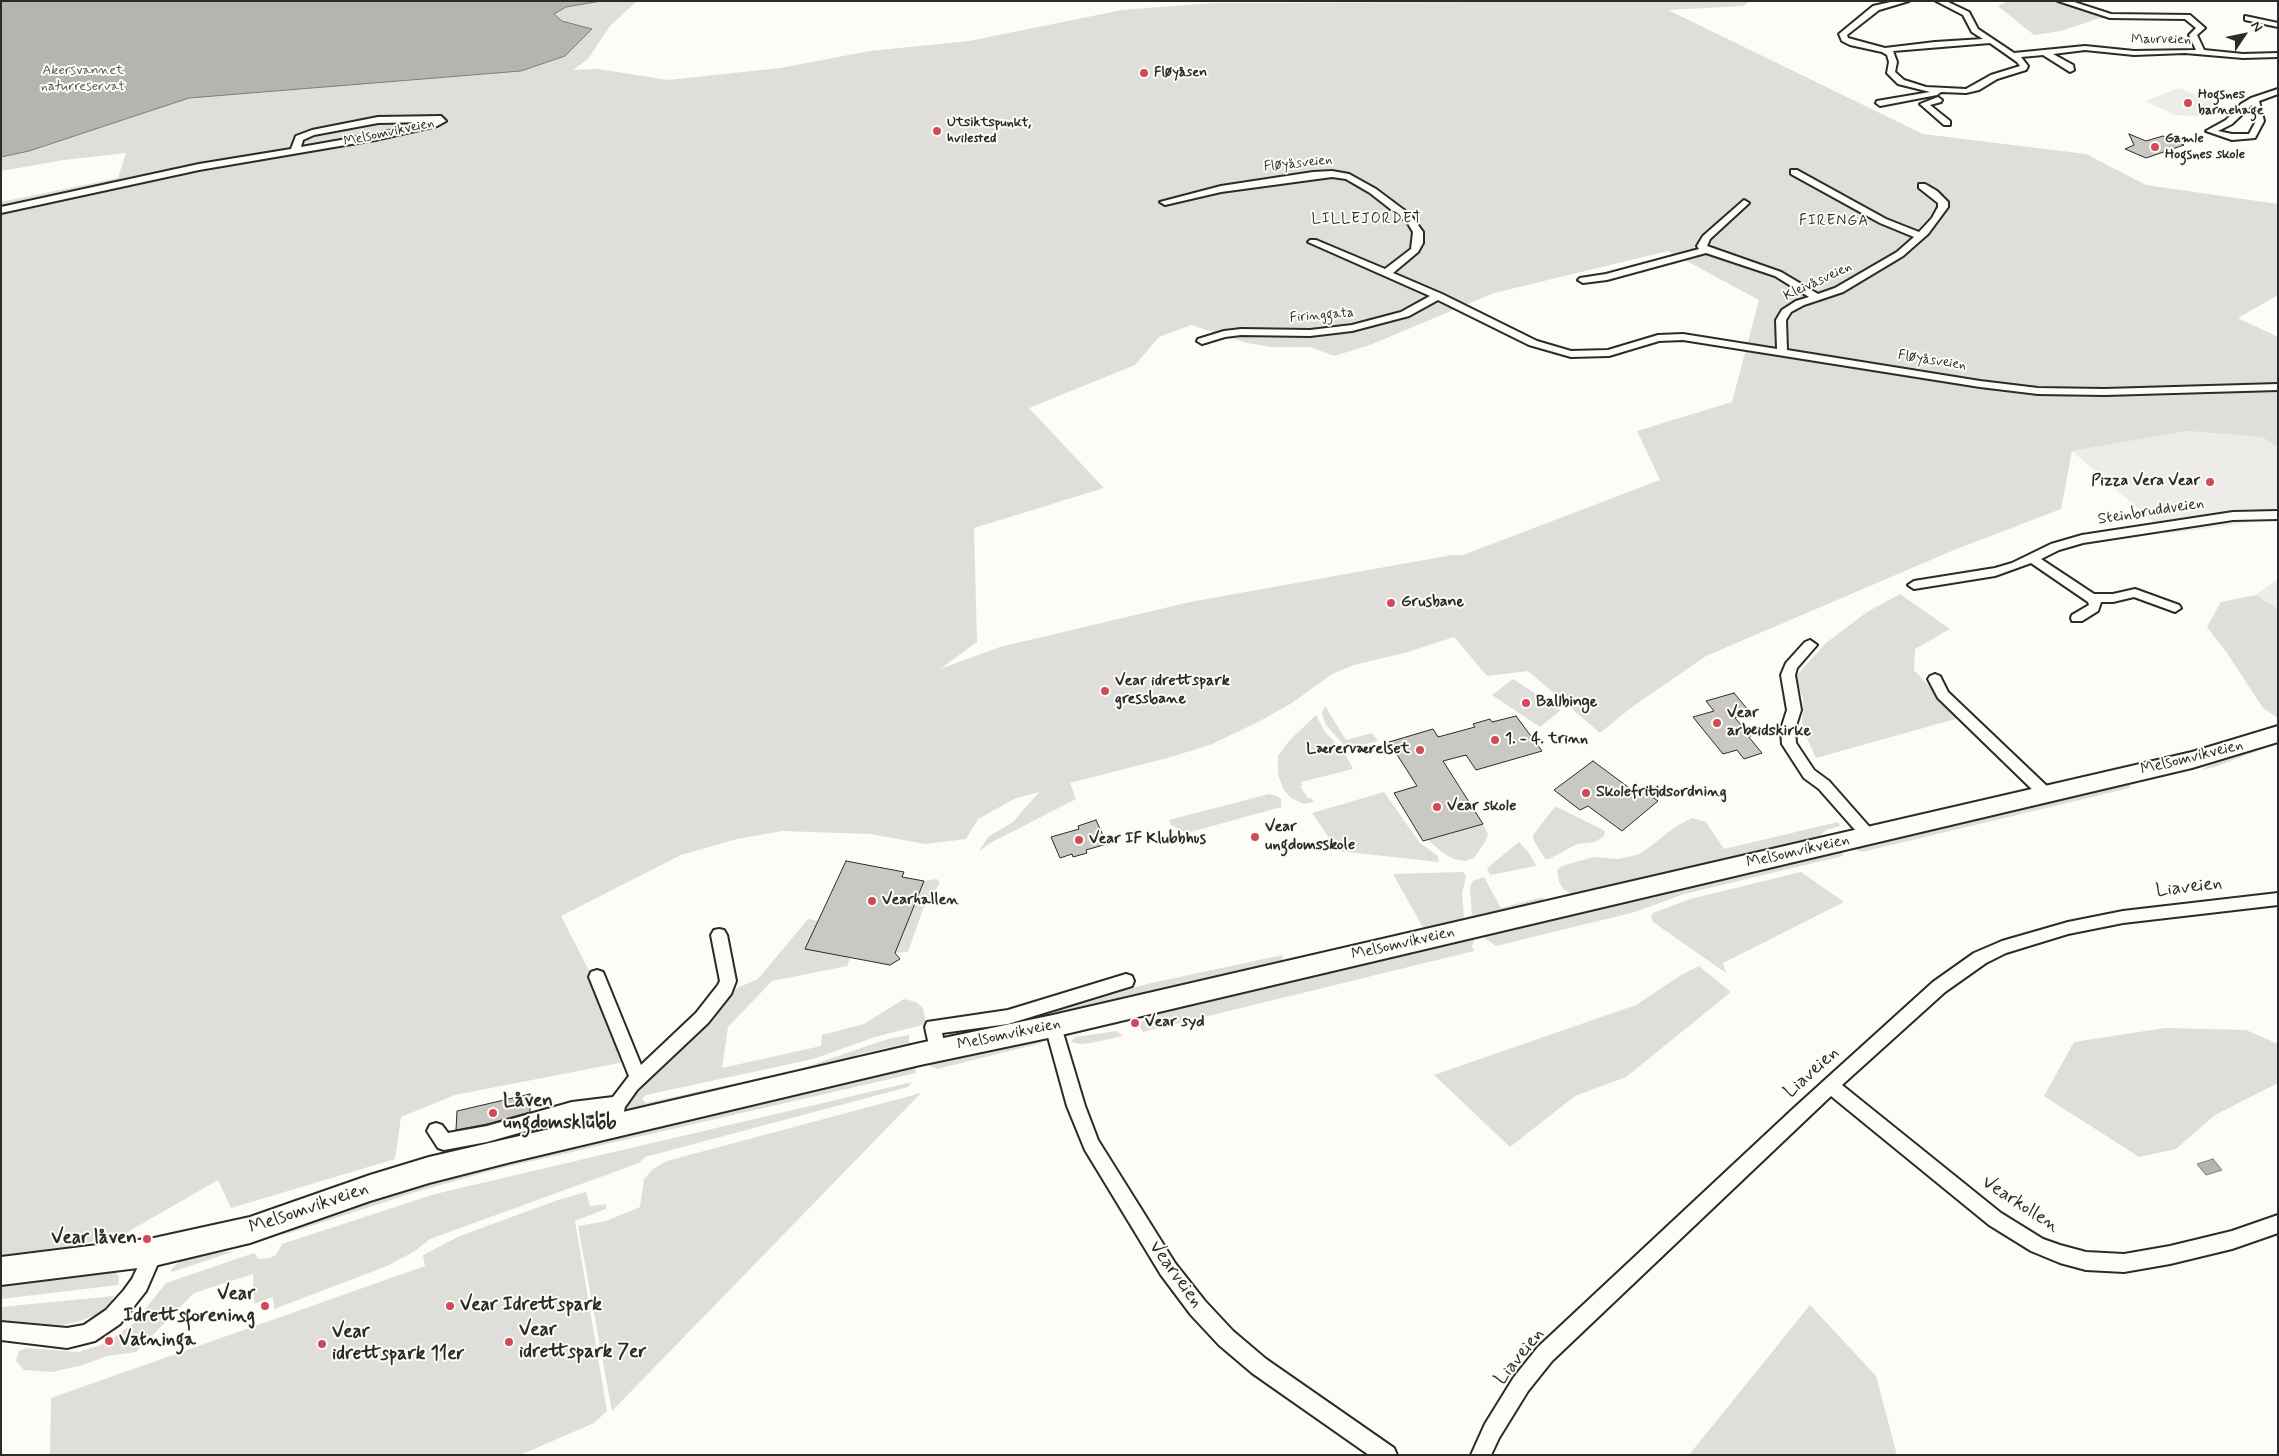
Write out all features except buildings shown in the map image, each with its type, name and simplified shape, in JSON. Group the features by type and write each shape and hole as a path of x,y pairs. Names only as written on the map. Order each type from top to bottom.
{"main road":[{"name":"Melsomvikveien","path":"1,1272 154,1252 250,1230 370,1188 615,1114 1053,1026 2192,760 2278,734"}],"street":[{"path":"1905,1 1876,8 1843,34 1846,39 1853,43 1885,50 1935,44 1991,41"},
{"path":"1880,103 1976,88 1994,77 2023,68 2023,63 2014,55 1975,30 1966,14 1940,1"},
{"path":"2062,1 2110,16 2187,17 2201,28 2193,37 2202,52"},
{"path":"2248,18 2278,25"},
{"name":"Maurveien","path":"2014,55 2085,48 2134,53 2202,52 2243,56 2278,54"},
{"path":"1885,50 1892,57 1890,73 1897,80 1910,85 1947,92"},
{"path":"2044,52 2070,66 2070,70"},
{"path":"2254,100 2258,108 2260,121 2252,136 2232,137 2210,131 2229,122 2244,106 2254,100 2278,91"},
{"path":"1946,123 1924,104 1944,98 1947,92"},
{"name":"Melsomvikveien","path":"1,210 199,167 295,151 375,137 442,121 441,118 378,120 312,133 299,138 295,151"},
{"path":"1794,172 1884,221 1921,236"},
{"name":"Fløyåsveien","path":"1165,202 1215,190 1313,175 1332,174 1348,177 1373,191 1402,212 1418,232 1416,250 1385,274"},
{"name":"Kleivåsveien","path":"1782,352 1780,328 1782,315 1793,306 1839,290 1893,259 1921,236 1936,219 1943,202 1934,193 1922,186"},
{"path":"1744,203 1706,238 1702,246 1706,250 1778,274 1817,297"},
{"path":"1313,242 1438,296"},
{"path":"1583,280 1615,275 1706,250"},
{"name":"Fløyåsveien","path":"1438,296 1544,348 1564,353 1586,355 1609,353 1643,342 1672,337 1703,339 1980,384 2038,391 2105,392 2278,387"},
{"name":"Firinggata","path":"1202,341 1224,334 1241,332 1310,333 1352,328 1406,314 1438,296"},
{"name":"Steinbruddveien","path":"1914,585 1994,572 2016,566 2067,543 2098,536 2233,516 2278,515"},
{"path":"2032,558 2091,598 2096,604 2077,618"},
{"path":"2091,598 2114,598 2134,593 2175,608"},
{"name":"Melsomvikveien","path":"1810,645 1791,666 1788,675 1794,710 1788,729 1788,744 1809,774 1824,785 1868,835"},
{"path":"1935,679 1943,695 2046,794"},
{"name":"Liaveien","path":"1481,1455 1492,1431 1516,1392 1545,1354 1801,1112 1939,987 1980,958 2002,948 2104,920 2278,899"},
{"path":"615,1114 638,1077 702,1018 725,989 728,981 719,936"},
{"path":"597,977 638,1077"},
{"name":"Melsomvikveien","path":"938,1050 933,1027 1008,1017 1126,981"},
{"name":"Vearveien","path":"1053,1026 1076,1106 1092,1144 1117,1189 1168,1269 1198,1308 1226,1338 1259,1366 1388,1455"},
{"name":"Vearkollen","path":"1831,1086 1995,1219 2037,1245 2060,1254 2093,1262 2124,1263 2170,1256 2232,1240 2278,1224"},
{"name":"Melsomvikveien","path":"436,1131 444,1142 487,1134 572,1110 615,1114"},
{"path":"1,1331 67,1338 88,1334 113,1317 131,1297 139,1285 154,1252"}],"shaded area":[{"name":"Akersvannet naturreservat","path":"1,1 601,1 566,7 554,14 562,21 592,29 565,56 521,71 189,98 29,151 1,157"},
{"path":"2179,88 2220,104 2196,116 2175,115 2145,101"},
{"path":"2187,431 2262,437 2278,448 2278,520 2272,519 2167,534 2072,451"},
{"path":"2278,578 2278,609 2256,595"},
{"path":"2213,1159 2222,1170 2206,1175 2197,1164"}],"green space":[{"path":"1,1 637,1 610,26 588,59 573,70 598,69 668,80 780,68 870,51 969,41 1122,10 1213,3 1750,1 1743,6 1668,10 1923,134 2086,154 2146,185 2278,204 2278,295 2238,318 2278,337 2278,448 2262,437 2187,431 2072,451 2061,509 1954,550 1706,656 1632,707 1600,733 1528,671 1487,676 1454,637 1408,652 1354,665 1332,674 1292,703 1212,744 1171,757 1070,783 1076,799 992,842 979,851 988,837 1013,822 1039,792 1014,799 978,819 966,839 925,844 871,834 782,831 737,839 681,855 561,916 601,994 624,1062 455,1095 401,1117 395,1159 231,1208 218,1180 126,1233 47,1253 1,1256 1,202 118,178 126,153 64,160 1,171","holes":["1668,251 1759,300 1732,402 1637,431 1660,480 1463,555 1452,555 1190,602 1000,647 940,669 977,642 974,528 1104,488 1029,408 1135,365 1159,337 1191,325 1247,343 1270,347 1310,347 1334,356 1370,345 1494,293"]},
{"path":"2008,1 2057,1 2107,18 2097,19 2061,31 2034,35 1998,6"},
{"path":"1900,594 1950,629 1915,649 1914,670 1959,718 1816,758 1802,728 1803,698 1795,677 1826,643 1867,612"},
{"path":"2256,595 2278,609 2278,718 2263,708 2227,653 2207,627 2221,602"},
{"name":"Ballbinge","path":"1513,679 1561,710 1540,727 1492,695"},
{"path":"1325,706 1346,740 1372,733 1378,741 1348,746 1342,743 1326,725 1322,714"},
{"path":"1316,715 1325,732 1344,752 1353,769 1301,782 1303,785 1300,786 1308,798 1311,798 1314,802 1304,804 1291,798 1284,790 1278,775 1278,756 1289,741"},
{"path":"2278,741 2278,743 2215,767 2201,770 2219,760"},
{"path":"2126,783 2130,784 2130,788 1862,852 1854,849 1855,847"},
{"path":"1384,792 1420,843 1438,856 1439,862 1338,851 1312,813"},
{"path":"1269,794 1281,799 1281,807 1187,833 1171,825 1169,820"},
{"path":"1557,807 1605,831 1604,836 1595,842 1577,844 1549,859 1545,859 1534,841 1533,835 1554,808"},
{"path":"1692,818 1706,822 1724,849 1838,822 1840,826 1826,830 1818,839 1574,896 1563,889 1559,882 1557,870 1562,866 1593,857 1618,859 1637,855 1675,827"},
{"path":"1483,824 1488,834 1485,842 1474,858 1465,861 1454,859 1443,853 1428,840"},
{"path":"1519,842 1529,853 1536,866 1490,875 1487,869"},
{"path":"1843,849 1843,856 1684,894 1635,912 1496,946 1482,936 1475,938 1472,946 1474,951 1143,1032 1138,1023 1171,1006"},
{"path":"1463,872 1466,876 1462,894 1464,918 1472,915 1470,887 1473,881 1484,877 1501,908 1543,897 1544,901 1425,931 1393,874"},
{"path":"1801,872 1844,902 1723,963 1726,973 1653,922 1651,917 1653,913 1690,899"},
{"path":"937,879 940,883 923,909 908,952 895,953 924,881"},
{"path":"808,919 818,921 806,949 850,958 847,966 772,981 728,1027 722,1068 821,1046 822,1035 864,1024 904,999 916,1002 923,1008 926,1024 875,1037 813,1059 646,1095 642,1099 646,1103 800,1069 888,1039 909,1035 909,1043 859,1054 831,1066 629,1113 625,1101 655,1068 737,988 758,979"},
{"path":"1283,955 1282,962 956,1038 948,1034 948,1031 1026,1015 1151,983"},
{"path":"1699,966 1731,992 1626,1077 1575,1096 1510,1147 1434,1075 1636,1005 1681,975"},
{"path":"2165,1028 2246,1030 2278,1044 2278,1083 2215,1115 2176,1149 2139,1157 2044,1096 2074,1042"},
{"path":"1117,1031 1123,1036 1091,1043 1080,1044 1071,1042 1075,1037"},
{"path":"1036,1040 1042,1043 937,1069 927,1065 927,1063"},
{"path":"912,1066 915,1067 916,1073 498,1169 416,1192 280,1236 338,1208 432,1179"},
{"path":"912,1082 908,1087 645,1157 639,1163 430,1239 415,1251 387,1266 274,1309 273,1297 254,1304 253,1274 194,1293 136,1352 107,1356 83,1365 52,1372 24,1370 16,1361 19,1351 26,1348 79,1352 106,1343 134,1323 166,1283 254,1253 259,1259 270,1258 276,1255 282,1244 435,1194"},
{"path":"921,1093 612,1411 578,1226 606,1221 640,1207 644,1179 653,1169 667,1161"},
{"name":"Vear Idrettspark","path":"586,1192 590,1206 606,1204 606,1209 575,1221 607,1411 594,1423 520,1455 50,1455 51,1398 425,1266 423,1255 460,1236 558,1200"},
{"path":"235,1251 172,1272 171,1270 180,1260 190,1255"},
{"path":"104,1270 115,1272 119,1277 118,1285 1,1299 1,1280"},
{"path":"114,1296 110,1304 96,1315 62,1325 1,1321 1,1307"},
{"path":"1810,1305 1876,1376 1897,1455 1689,1455"}],"place":[{"name":"Fløyåsen","path":"1144,73"},
{"name":"Hogsnes barnehage","path":"2188,103"},
{"name":"Utsiktspunkt, hvilested","path":"937,131"},
{"name":"Gamle Hogsnes skole","path":"2155,147"},
{"name":"Pizza Vera Vear","path":"2210,482"},
{"name":"Grusbane","path":"1391,603"},
{"name":"Vear idrettspark gressbane","path":"1105,691"},
{"name":"Ballbinge","path":"1526,703"},
{"name":"Vear arbeidskirke","path":"1717,723"},
{"name":"1. - 4. trinn","path":"1495,740"},
{"name":"Lærerværelset","path":"1420,750"},
{"name":"Skolefritidsordning","path":"1586,793"},
{"name":"Vear skole","path":"1437,807"},
{"name":"Vear ungdomsskole","path":"1255,837"},
{"name":"Vear IF Klubbhus","path":"1079,840"},
{"name":"Vearhallen","path":"872,901"},
{"name":"Vear syd","path":"1135,1023"},
{"name":"Låven ungdomsklubb","path":"493,1113"},
{"name":"Vear låven","path":"147,1239"},
{"name":"Vear Idrettsforening","path":"265,1306"},
{"name":"Vear Idrettspark","path":"450,1306"},
{"name":"Vatninga","path":"109,1341"},
{"name":"Vear idrettspark 7er","path":"509,1342"},
{"name":"Vear idrettspark 11er","path":"322,1344"}],"district":[{"name":"LILLEJORDET","path":"1367,220"},
{"name":"FIRENGA","path":"1834,222"}]}
